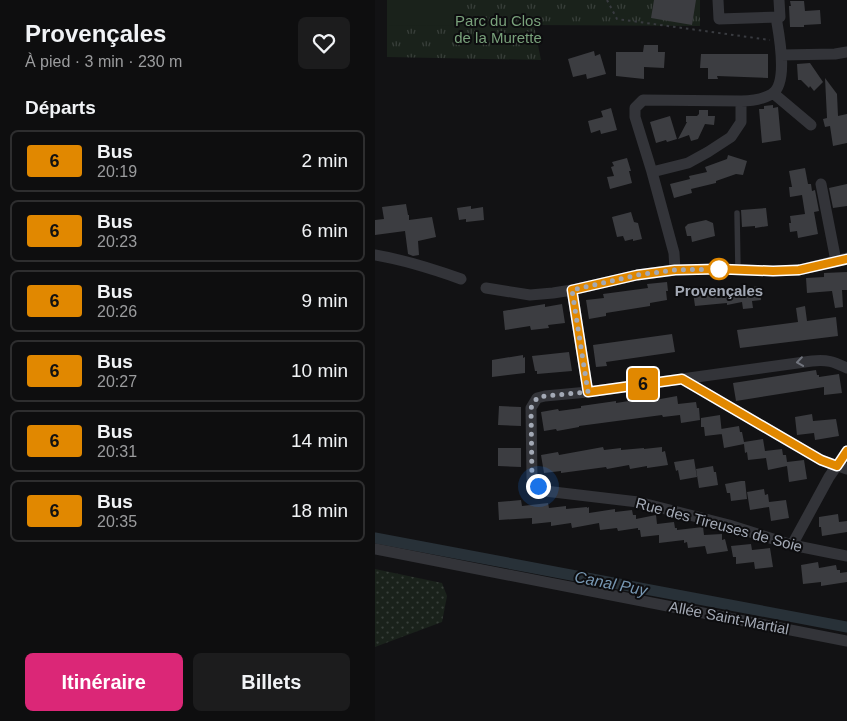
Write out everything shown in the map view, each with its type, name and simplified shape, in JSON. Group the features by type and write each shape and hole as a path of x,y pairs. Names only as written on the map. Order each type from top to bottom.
{"street":[{"path":"718,0 719,20 780,17 779,0"},
{"path":"675,270 674,252 635,116 635,108 643,100 741,101 754,100 773,93 779,84 782,70 776,17"},
{"path":"781,55 847,52"},
{"path":"773,93 811,125"},
{"path":"652,172 688,164 731,137 741,122 741,101"},
{"path":"486,288 530,295 572,290 637,275 675,270 799,270 841,260 821,184"},
{"path":"375,255 421,265 461,279"},
{"path":"572,290 588,392 824,359 847,368"},
{"path":"682,379 821,460 842,467"},
{"name":"Rue des Tireuses de Soie","path":"588,392 537,398 531,408 532,479 545,491 638,502 729,525 792,545 847,556"},
{"path":"792,545 829,477 842,467 847,451"},
{"name":"Allée Saint-Martial","path":"375,549 847,641"}],"lane":[{"path":"737,213 738,270"}],"path":[{"path":"607,0 617,18 779,42"}],"green space":[{"name":"Parc du Clos de la Murette","path":"387,0 700,0 700,26 534,25 541,60 387,57"},
{"path":"389,0 464,0 464,25 389,26"},
{"path":"375,569 442,583 447,596 442,622 375,647"}],"building":[{"path":"654,0 696,0 692,25 651,18"},
{"path":"790,1 804,1 805,11 820,10 821,24 790,27"},
{"path":"644,45 658,45 658,52 665,52 664,68 644,67 644,79 616,76 616,52 643,52"},
{"path":"594,51 595,56 600,54 606,74 587,79 586,74 573,77 568,59"},
{"path":"701,54 768,54 768,78 717,76 718,79 708,79 708,68 700,68"},
{"path":"810,63 823,82 814,91 810,86 809,88 801,80 798,80 797,64"},
{"path":"825,78 837,94 838,116 847,114 847,143 833,146 830,126 825,127 823,119 827,118"},
{"path":"773,105 773,108 778,107 781,140 762,143 759,109 764,109 764,106"},
{"path":"611,108 617,130 601,134 600,130 591,133 588,121 603,117 601,111"},
{"path":"699,110 708,110 708,116 715,116 714,125 705,124 698,139 691,141 689,135 678,139 687,122 686,116 697,116"},
{"path":"670,116 677,139 656,143 650,122"},
{"path":"728,155 747,161 743,175 736,174 716,181 716,183 691,189 692,193 674,198 670,184 690,179 689,176 707,172 705,167 727,159"},
{"path":"627,158 632,183 610,189 607,177 614,176 611,167 614,166 612,162"},
{"path":"805,168 808,184 811,184 812,191 815,190 819,211 814,212 818,234 798,238 797,231 790,232 790,216 805,214 802,195 790,197 789,187 792,187 789,171"},
{"path":"847,184 847,206 833,208 829,188"},
{"path":"406,204 409,220 432,217 436,237 418,241 419,255 413,256 408,254 405,231 375,235 375,220 384,219 382,207"},
{"path":"471,206 471,209 483,207 484,220 466,222 466,219 459,220 457,208"},
{"path":"766,208 768,226 742,227 741,210"},
{"path":"631,212 634,222 638,223 642,239 625,241 623,236 617,237 612,217"},
{"path":"706,220 713,223 715,236 692,242 691,236 687,236 685,227 688,224"},
{"path":"847,272 847,290 842,290 843,307 835,308 832,291 807,293 806,278 824,277 824,273"},
{"path":"667,282 667,300 650,303 650,306 606,313 606,316 589,319 586,300 604,298 603,294 648,288 647,284"},
{"path":"746,286 746,288 760,286 761,300 752,301 753,308 743,309 742,302 727,305 727,303 695,306 693,292"},
{"path":"545,304 545,307 562,304 565,323 548,325 549,328 531,330 530,326 505,330 503,311"},
{"path":"805,306 807,321 836,317 838,336 740,348 737,330 798,322 796,308"},
{"path":"672,334 675,352 606,362 607,366 596,367 593,345"},
{"path":"569,352 572,371 537,374 537,371 535,371 532,356"},
{"path":"523,355 523,358 525,357 525,373 492,377 492,360"},
{"path":"816,370 819,377 839,374 842,393 824,395 824,387 736,401 733,383"},
{"path":"677,396 678,404 696,402 697,408 699,408 700,420 681,423 680,415 663,417 662,415 579,426 557,431 556,429 544,431 541,412 581,408 581,406 616,401 616,403 655,397 655,400"},
{"path":"499,406 521,407 521,426 498,425"},
{"path":"812,414 813,421 836,419 839,436 815,440 814,433 797,435 795,417"},
{"path":"720,415 722,434 705,436 704,427 701,427 701,418"},
{"path":"739,426 744,442 763,439 765,451 782,449 783,455 786,455 787,462 804,460 807,479 789,482 787,466 768,470 766,458 748,460 744,444 724,448 721,429"},
{"path":"603,447 604,450 621,448 621,450 662,447 662,452 665,451 668,465 630,469 629,465 607,469 606,467 561,473 561,471 544,473 541,455 558,452 559,455"},
{"path":"498,448 521,448 521,467 498,466"},
{"path":"694,459 697,477 680,480 674,462"},
{"path":"713,466 718,485 699,488 696,469"},
{"path":"745,481 747,499 731,501 730,493 727,493 725,484"},
{"path":"764,489 765,495 768,494 769,502 786,500 789,518 771,521 769,507 750,510 747,492"},
{"path":"521,500 522,506 548,503 549,508 566,506 566,509 589,507 589,513 615,509 615,512 632,510 633,515 636,515 636,519 656,515 657,524 674,522 677,530 703,527 704,535 722,534 722,540 725,539 728,551 707,554 705,546 688,548 687,542 684,543 684,540 659,543 659,535 641,537 638,528 618,531 617,528 600,530 599,523 572,528 571,523 551,526 551,522 532,524 532,518 499,520 498,502"},
{"path":"838,514 839,522 847,521 847,532 822,536 821,527 819,527 819,517"},
{"path":"751,544 752,550 770,548 773,567 755,569 754,562 736,564 736,557 733,557 731,546"},
{"path":"818,562 819,568 836,565 840,573 847,572 847,582 821,586 821,582 803,584 801,565"}],"waterway":[{"name":"Canal Puy","path":"375,538 847,627"}],"bus line":[{"name":"6","path":"847,259 799,270 675,270 637,275 572,290 588,392 682,379 821,460 837,466 847,451"}],"place":[{"name":"Provençales","path":"719,269"}],"route":[{"path":"538,486 532,479 531,408 533,403 537,398 545,396 588,392 572,290 637,275 675,270 719,269"}]}
